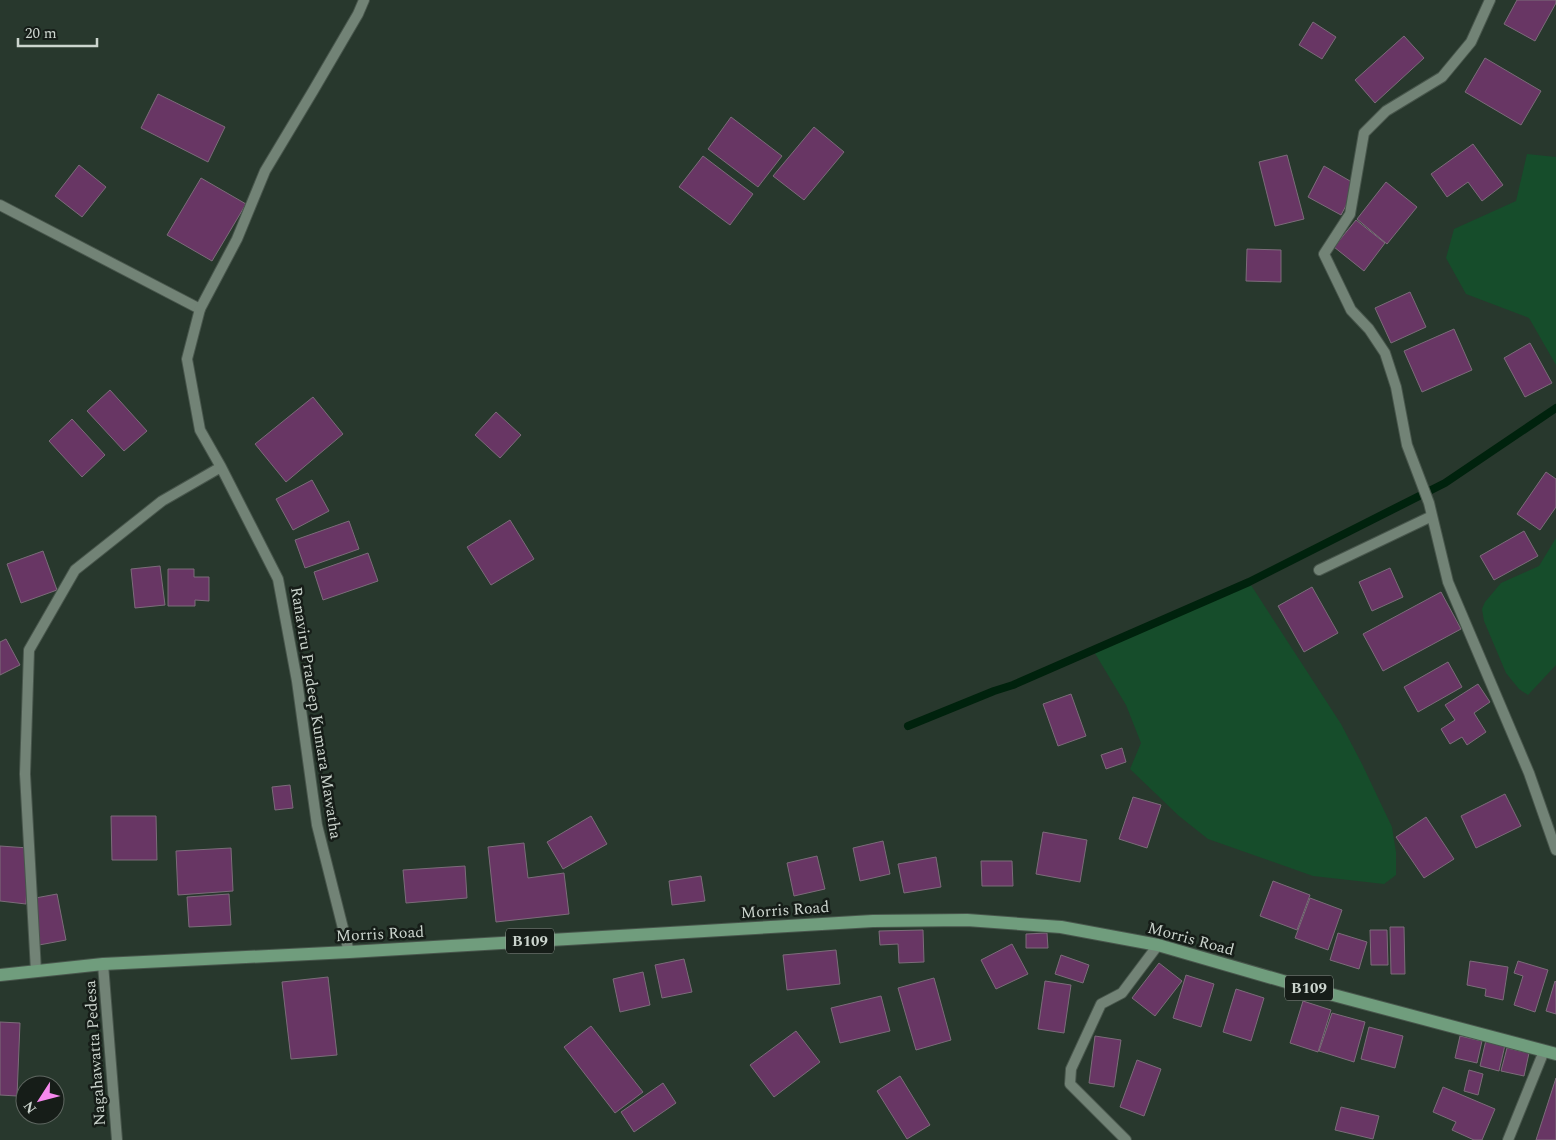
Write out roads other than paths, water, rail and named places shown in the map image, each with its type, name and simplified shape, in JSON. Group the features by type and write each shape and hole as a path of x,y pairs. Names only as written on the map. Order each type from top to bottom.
{"main road":[{"name":"Morris Road","path":"0,975 103,964 350,952 873,920 967,920 1060,927 1158,945 1307,988 1550,1052"}],"street":[{"name":"Ranaviru Pradeep Kumara Mawatha","path":"350,952 317,825 297,681 278,579 200,430 187,359 200,309 237,239 264,170 358,14 364,0"},
{"path":"1490,0 1471,42 1442,77 1386,111 1364,133 1350,214 1324,254 1351,310 1369,329 1385,353 1396,387 1407,445 1429,503 1448,582 1529,773 1556,850"},
{"path":"0,204 200,309"},
{"path":"36,971 25,774 29,650 75,570 162,501 221,467"},
{"path":"1319,570 1432,516"},
{"path":"1126,1140 1070,1084 1071,1069 1101,1004 1122,993 1158,945"},
{"name":"Nagahawatta Pedesa","path":"103,964 117,1140"},
{"path":"1508,1140 1550,1052"}],"waterway":[{"path":"908,726 1013,685 1249,582 1445,483 1556,408"}]}
